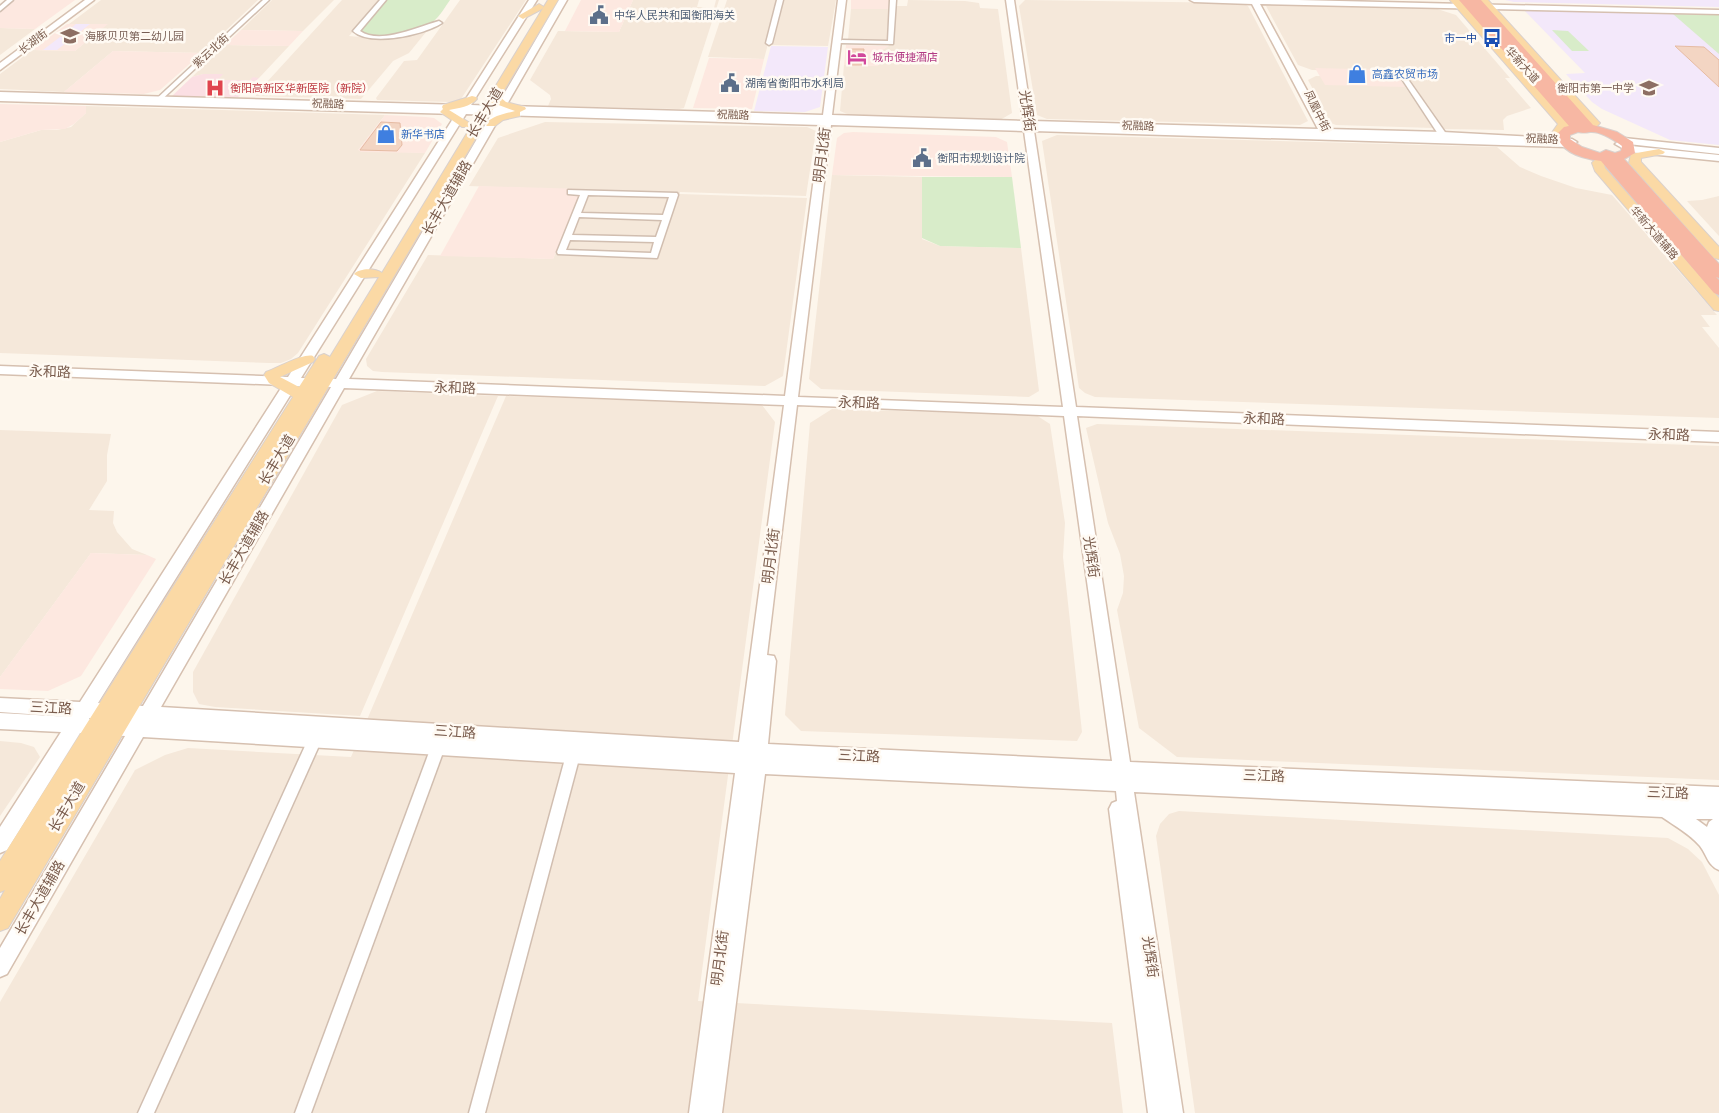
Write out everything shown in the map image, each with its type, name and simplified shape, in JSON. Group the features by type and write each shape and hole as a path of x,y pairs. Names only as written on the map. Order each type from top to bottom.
{"highway":[{"name":"华新大道","path":"1472,3 1584,129"},
{"path":"1616,150 1583,152 1563,137 1565,132 1584,129 1611,134 1616,150 1691,266 1719,290"},
{"path":"1616,150 1719,273"}],"main road":[{"name":"长湖街","path":"0,65 86,0"},
{"name":"长湖街","path":"0,65 90,0"},
{"name":"长丰大道辅路","path":"0,967 148,713 313,382 308,359 481,111 563,0"},
{"name":"明月北街","path":"711,1113 842,0"},
{"name":"明月北街","path":"829,120 847,0"},
{"name":"光辉街","path":"1009,0 1118,776 1172,1113"},
{"path":"1194,0 1472,3 1594,123 1584,129"},
{"path":"1290,0 1472,3 1719,11"},
{"name":"凤凰中街","path":"1257,1 1327,133"},
{"name":"长丰大道辅路","path":"481,111 523,16 542,2"},
{"name":"长丰大道","path":"0,881 105,710 313,382 422,219 542,2"},
{"path":"1472,3 1564,124 1555,137 1538,139"},
{"name":"祝融路","path":"0,96 446,110"},
{"path":"446,110 465,103 499,118 518,112"},
{"path":"446,110 518,112"},
{"name":"长丰大道","path":"0,920 125,712 313,382 368,274 422,219 481,111"},
{"name":"祝融路","path":"518,112 1443,135 1568,142"},
{"name":"祝融路","path":"1327,133 1568,142"},
{"path":"1616,150 1719,151"},
{"path":"1616,150 1719,158"},
{"path":"1659,152 1635,156 1635,163 1719,254"},
{"name":"华新大道辅路","path":"1691,266 1719,307"},
{"path":"272,378 308,359"},
{"name":"永和路","path":"0,364 272,378"},
{"name":"永和路","path":"0,370 272,378"},
{"path":"272,378 313,382"},
{"name":"长丰大道辅路","path":"0,844 85,710 313,382"},
{"name":"永和路","path":"313,382 794,398 1719,437"},
{"name":"永和路","path":"1066,409 1719,431"},
{"name":"三江路","path":"0,705 148,713 752,758 1118,776 1719,811"},
{"name":"三江路","path":"0,721 573,755 752,758"},
{"name":"明月北街","path":"700,1113 752,758"},
{"name":"光辉街","path":"1118,776 1159,1113"},
{"name":"三江路","path":"1118,776 1719,795"},
{"path":"1664,808 1696,829 1707,840 1719,861"},
{"path":"1719,826 1716,828 1716,840 1719,846"}],"street":[{"path":"0,9 10,0"},
{"name":"紫云北街","path":"157,101 266,0"},
{"path":"383,0 356,31 358,34 366,37 383,38 438,23"},
{"path":"770,43 780,0"},
{"path":"842,42 891,43 893,0"},
{"path":"1403,76 1443,135"},
{"path":"572,192 674,196 654,256 562,252 585,193"},
{"path":"577,212 668,214"},
{"path":"568,233 660,236"},
{"path":"146,1113 315,739"},
{"path":"303,1113 438,747"},
{"path":"477,1113 573,755"}],"shaded area":[{"path":"15,0 75,0 35,29 0,28 0,13"},
{"path":"101,0 258,0 202,53 113,51 64,92 0,89 0,74 32,50 75,51 107,24 69,24"},
{"path":"272,0 334,0 303,31 241,30"},
{"path":"342,0 380,0 349,36 383,39 426,32 409,53 393,61 361,99 256,96 256,94"},
{"path":"460,0 526,0 461,99 451,102 377,100 376,98 404,61 417,60"},
{"name":"中华人民共和国衡阳海关","path":"581,0 633,0 619,32 565,31"},
{"path":"633,0 699,0 697,7 714,8 716,0 719,0 684,108 548,106 551,99 550,95 530,80 558,31 619,32"},
{"path":"727,0 778,0 766,43 768,44 764,59 708,57"},
{"path":"782,0 836,0 828,46 771,45"},
{"path":"851,0 890,0 890,9 851,9"},
{"path":"908,0 965,1 979,3 980,8 998,9 1012,113 1000,120 852,116 840,111 844,65 878,66 879,52 894,42 896,6 907,6"},
{"path":"1025,0 1242,3 1248,6 1308,121 1300,125 1047,119 1037,115 1019,6"},
{"path":"1505,0 1719,0 1719,7 1514,2"},
{"path":"1270,4 1431,7 1456,15 1510,78 1505,78 1531,108 1507,116 1503,120 1504,130 1443,129 1405,72 1312,70 1298,65 1266,6"},
{"path":"851,9 890,9 889,41 848,40"},
{"name":"衡阳市第一中学","path":"1524,10 1719,15 1719,145 1670,140 1602,109 1592,102 1566,74 1585,73"},
{"path":"67,24 108,24 75,51 32,50"},
{"name":"海豚贝贝第二幼儿园","path":"76,24 90,24 57,50 43,50 60,37 65,36 63,35"},
{"path":"0,28 35,29 0,55"},
{"path":"241,30 303,31 289,46 225,45"},
{"path":"225,45 289,46 259,78 250,80 217,80 222,74 204,74 192,77"},
{"path":"846,45 889,46 879,52 878,66 844,65"},
{"path":"771,46 828,47 820,107 805,112 754,111"},
{"path":"113,51 202,53 160,90 144,94 64,92"},
{"name":"湖南省衡阳市水利局","path":"709,58 764,59 752,109 693,108"},
{"name":"高鑫农贸市场","path":"1315,68 1394,70 1405,87 1325,85"},
{"name":"衡阳高新区华新医院（新院）","path":"203,74 223,74 218,80 250,80 253,77 259,78 238,97 172,96 192,77"},
{"path":"1316,76 1399,78 1433,128 1336,125 1331,123 1308,80"},
{"path":"0,104 86,106 86,113 65,129 41,130 0,142"},
{"path":"86,106 385,115 358,150 425,153 298,353 291,359 281,363 269,363 0,353 0,142 41,130 57,130 71,127 86,113"},
{"path":"385,115 434,118 442,124 425,153 361,152 358,150"},
{"path":"545,122 807,127 816,131 806,196 680,192 680,194 807,198 783,376 765,386 382,372 373,371 367,366 366,359 428,255 553,259 583,190 469,186 498,138"},
{"name":"衡阳市规划设计院","path":"844,133 996,137 1007,142 1012,177 832,175 837,138"},
{"path":"1057,135 1497,147 1520,167 1541,176 1576,188 1612,195 1717,315 1701,315 1710,327 1702,327 1719,348 1719,418 1095,397 1085,393 1079,388 1042,141"},
{"path":"832,175 922,177 922,239 940,246 1021,248 1039,391 1029,397 821,389 809,379"},
{"path":"479,186 583,189 553,259 440,256"},
{"path":"1719,196 1719,236 1687,201"},
{"path":"377,391 498,396 360,716 215,707 199,704 193,692 193,672 342,405"},
{"path":"506,396 762,405 775,422 698,1001 1112,1023 1123,1113 0,1113 0,1002 135,770 165,755 188,748 351,757"},
{"path":"832,409 1036,415 1050,424 1065,523 1063,557 1082,732 1077,741 801,731 785,715 810,423"},
{"path":"1097,424 1719,446 1719,780 1177,757 1139,728 1117,610 1123,593 1124,576 1120,554 1108,523 1086,428"},
{"path":"0,430 111,434 107,455 107,481 89,510 114,511 113,523 117,532 132,549 147,555 91,553 0,677"},
{"path":"91,553 147,555 156,559 81,676 48,691 0,689 0,677"},
{"path":"0,741 21,743 34,747 40,757 0,816"},
{"path":"1179,811 1668,838 1688,849 1702,862 1719,895 1719,1113 1195,1113 1156,836 1160,824 1169,814"}],"green space":[{"path":"386,0 450,0 436,20 419,29 388,35 361,33 360,31"},
{"path":"1673,14 1719,15 1719,54"},
{"path":"1552,30 1568,31 1589,51 1572,51"},
{"path":"922,177 1012,177 1021,248 940,246 922,238"}],"building":[{"path":"1675,46 1704,47 1719,60 1719,87"},
{"name":"城市便捷酒店","path":"851,49 864,49 862,65 849,65"},
{"name":"新华书店","path":"381,122 400,123 402,145 397,151 360,150"}],"place":[{"name":"中华人民共和国衡阳海关","path":"599,15"},
{"name":"海豚贝贝第二幼儿园","path":"70,36"},
{"name":"市一中","path":"1492,38"},
{"name":"城市便捷酒店","path":"857,57"},
{"name":"高鑫农贸市场","path":"1357,74"},
{"name":"湖南省衡阳市水利局","path":"730,83"},
{"name":"衡阳高新区华新医院（新院）","path":"215,88"},
{"name":"衡阳市第一中学","path":"1649,88"},
{"name":"新华书店","path":"386,134"},
{"name":"衡阳市规划设计院","path":"922,158"}]}
